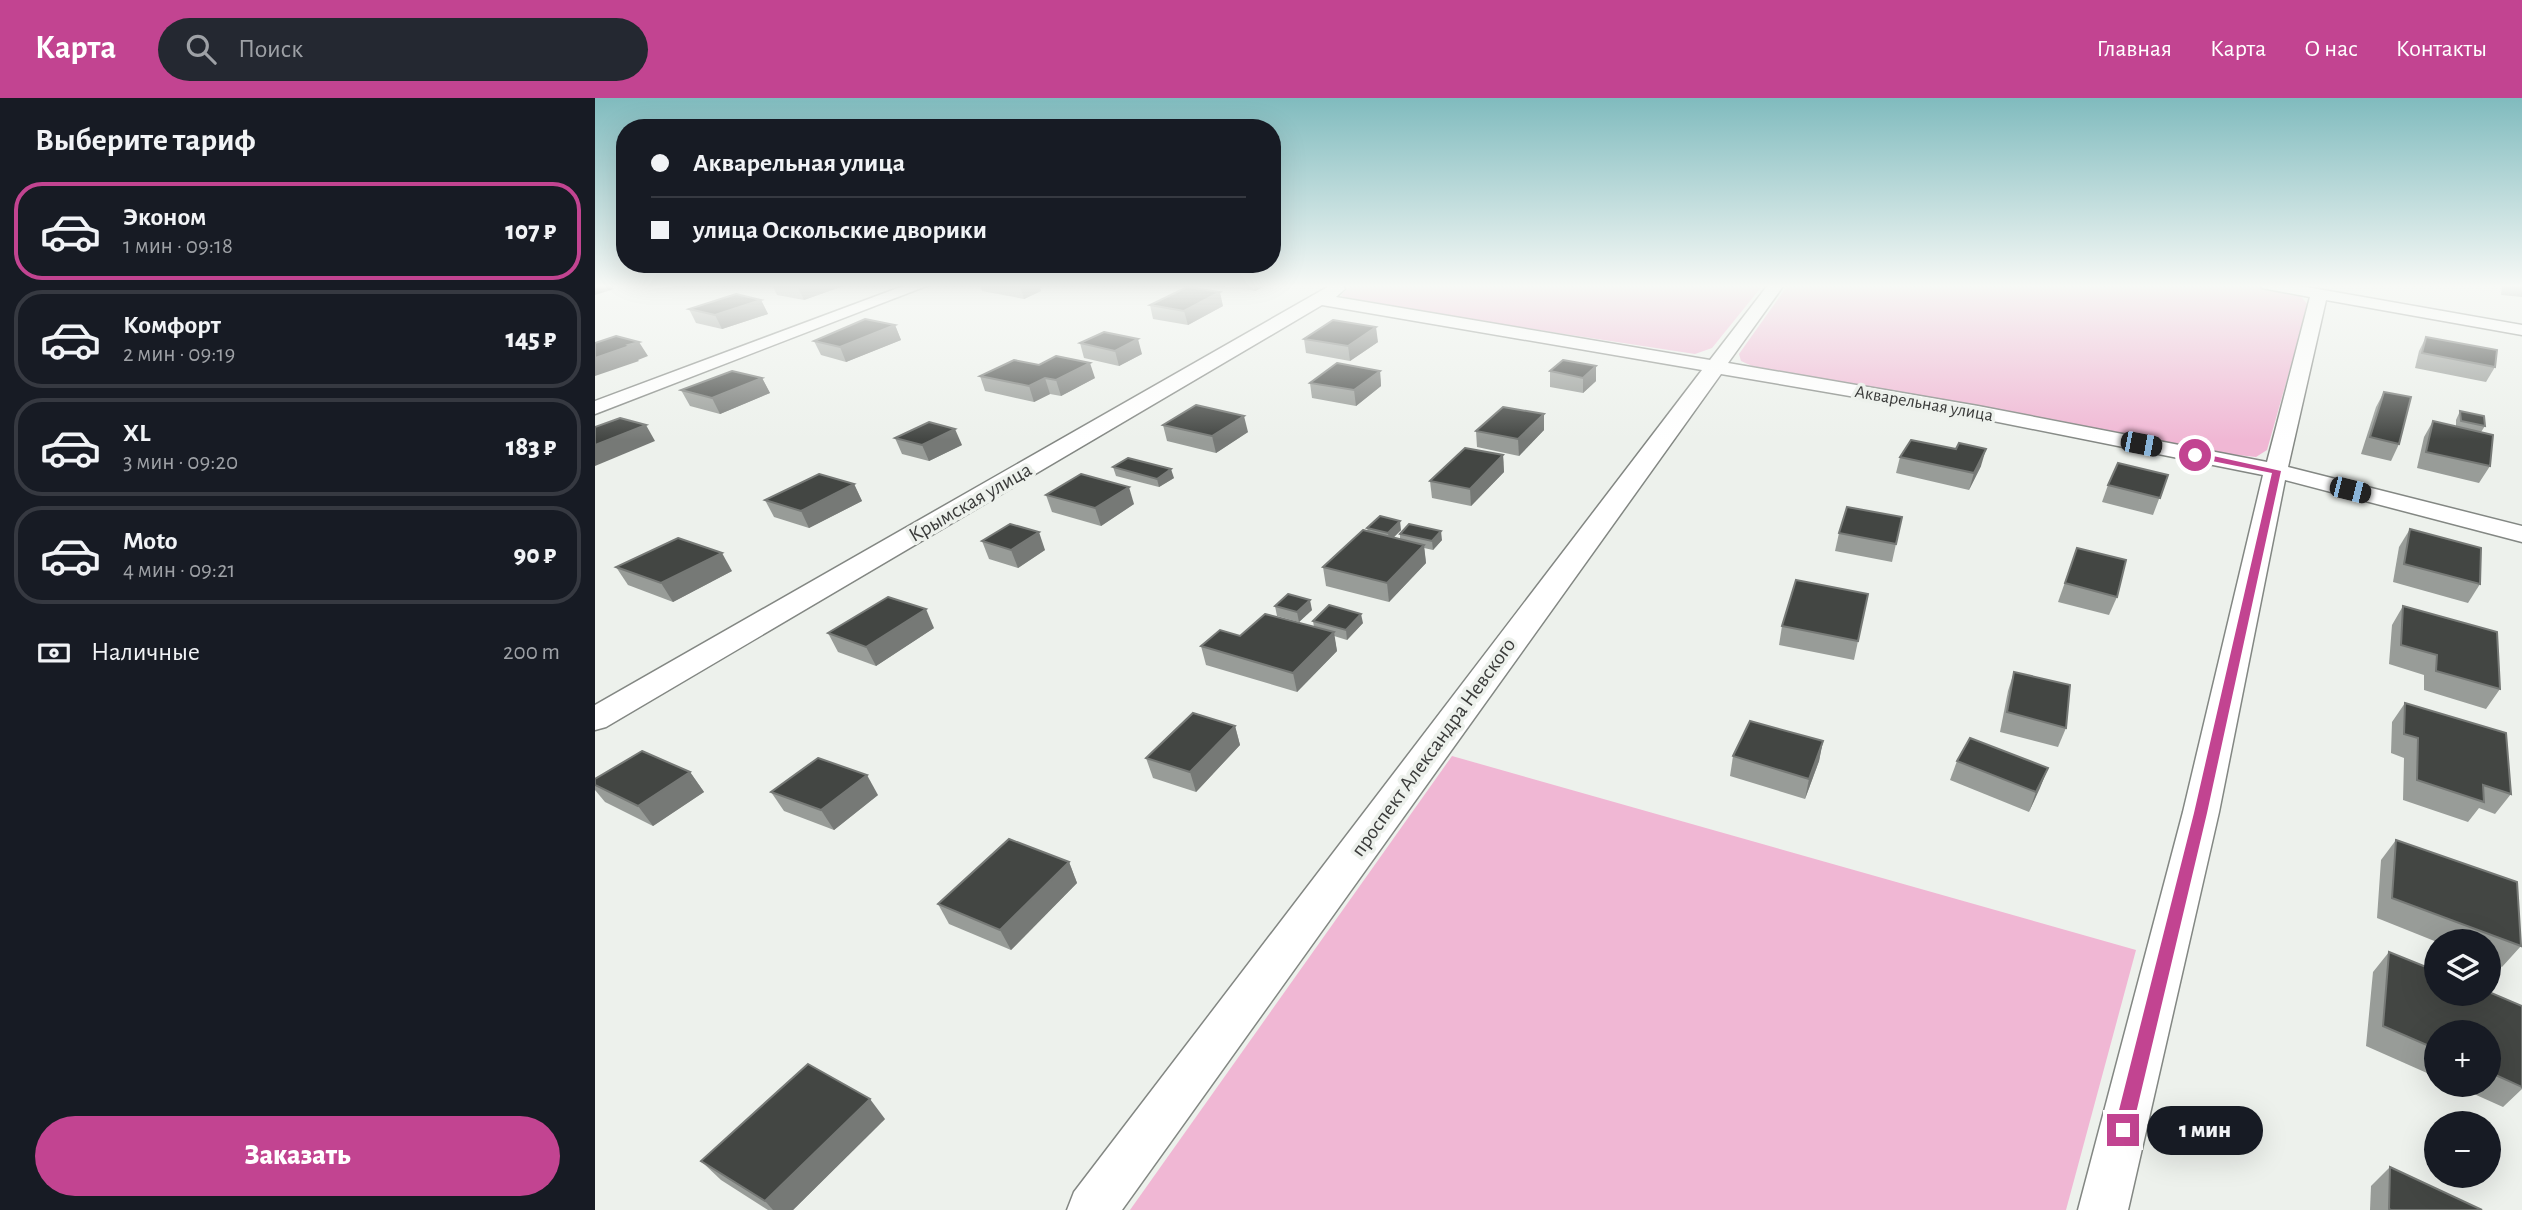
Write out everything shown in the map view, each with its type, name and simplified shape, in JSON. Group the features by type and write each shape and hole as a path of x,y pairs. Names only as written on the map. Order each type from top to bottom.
{"street":[{"path":"595,408 783,337"},
{"name":"Крымская улица","path":"595,719 1255,337"},
{"name":"Акварельная улица","path":"1543,337 1978,412 2277,471 2522,534"},
{"name":"проспект Александра Невского","path":"1092,1210 1736,337"},
{"path":"2103,1210 2201,813 2309,337"}],"shaded area":[{"path":"1584,337 1721,337 1712,348 1695,354"},
{"path":"1751,337 2299,337 2267,450 2256,457 1752,366 1741,361 1739,354"},
{"path":"1452,756 2136,950 2066,1210 1130,1210"}],"building":[{"path":"613,337 639,342 595,358 595,343"},
{"path":"824,337 865,337 840,347 814,341"},
{"path":"1093,337 1138,339 1115,351 1080,343"},
{"path":"1307,337 1361,337 1348,346 1304,339"},
{"path":"2426,337 2497,350 2495,367 2422,353"},
{"path":"1056,356 1090,363 1056,380 1045,378 1029,386 980,376 1014,360 1039,365"},
{"path":"1563,360 1596,366 1583,378 1550,371"},
{"path":"1337,363 1380,371 1354,390 1310,383"},
{"path":"732,371 762,378 712,398 681,390"},
{"path":"2384,392 2411,397 2399,444 2370,437"},
{"path":"1196,405 1244,416 1212,436 1163,425"},
{"path":"1503,407 1544,414 1518,439 1476,431"},
{"path":"2460,411 2484,416 2485,426 2461,421"},
{"path":"620,418 646,425 595,445 595,427"},
{"path":"2433,421 2493,435 2490,466 2426,452"},
{"path":"929,422 955,429 922,445 895,438"},
{"path":"1911,440 1956,449 1959,443 1986,449 1974,473 1900,457"},
{"path":"1465,448 1503,455 1470,489 1430,481"},
{"path":"1128,458 1171,469 1157,479 1113,467"},
{"path":"2118,463 2168,475 2160,498 2108,485"},
{"path":"819,474 854,484 801,511 765,500"},
{"path":"1081,474 1129,487 1095,508 1046,495"},
{"path":"1847,507 1902,517 1896,544 1839,533"},
{"path":"1380,516 1400,521 1388,533 1367,528"},
{"path":"1010,524 1039,532 1011,550 982,541"},
{"path":"1409,524 1441,531 1432,541 1400,534"},
{"path":"2410,529 2481,548 2480,584 2404,564"},
{"path":"1363,530 1424,545 1387,583 1323,567"},
{"path":"678,538 722,553 661,583 616,567"},
{"path":"2077,548 2126,560 2117,597 2065,583"},
{"path":"1796,580 1868,594 1858,641 1782,626"},
{"path":"1288,594 1310,600 1297,612 1275,606"},
{"path":"888,597 926,609 866,647 828,633"},
{"path":"1329,605 1361,614 1346,630 1313,621"},
{"path":"2403,606 2497,632 2500,689 2436,671 2437,655 2401,645"},
{"path":"1265,614 1334,632 1293,673 1201,646 1220,630 1240,636"},
{"path":"2014,672 2070,685 2066,728 2007,712"},
{"path":"2405,703 2506,733 2511,794 2483,785 2484,802 2417,780 2418,738 2404,734"},
{"path":"1193,713 1235,726 1190,772 1146,758"},
{"path":"1750,721 1823,741 1809,779 1733,756"},
{"path":"1970,738 2048,768 2036,792 1957,761"},
{"path":"642,751 690,772 638,806 595,785 595,779"},
{"path":"818,758 867,775 821,810 771,792"},
{"path":"1009,839 1069,862 1000,930 938,904"},
{"path":"2396,840 2517,882 2521,946 2501,939 2501,929 2475,929 2392,898"},
{"path":"2389,952 2424,966 2424,1006 2501,1006 2501,997 2522,1006 2522,1087 2501,1077 2501,1020 2424,1020 2424,1044 2383,1026"},
{"path":"808,1064 870,1099 765,1201 701,1161"},
{"path":"2390,1167 2424,1183 2424,1188 2435,1188 2482,1210 2391,1210"}],"route":[{"path":"2123,1130 2201,813 2277,471 2195,455"}]}
